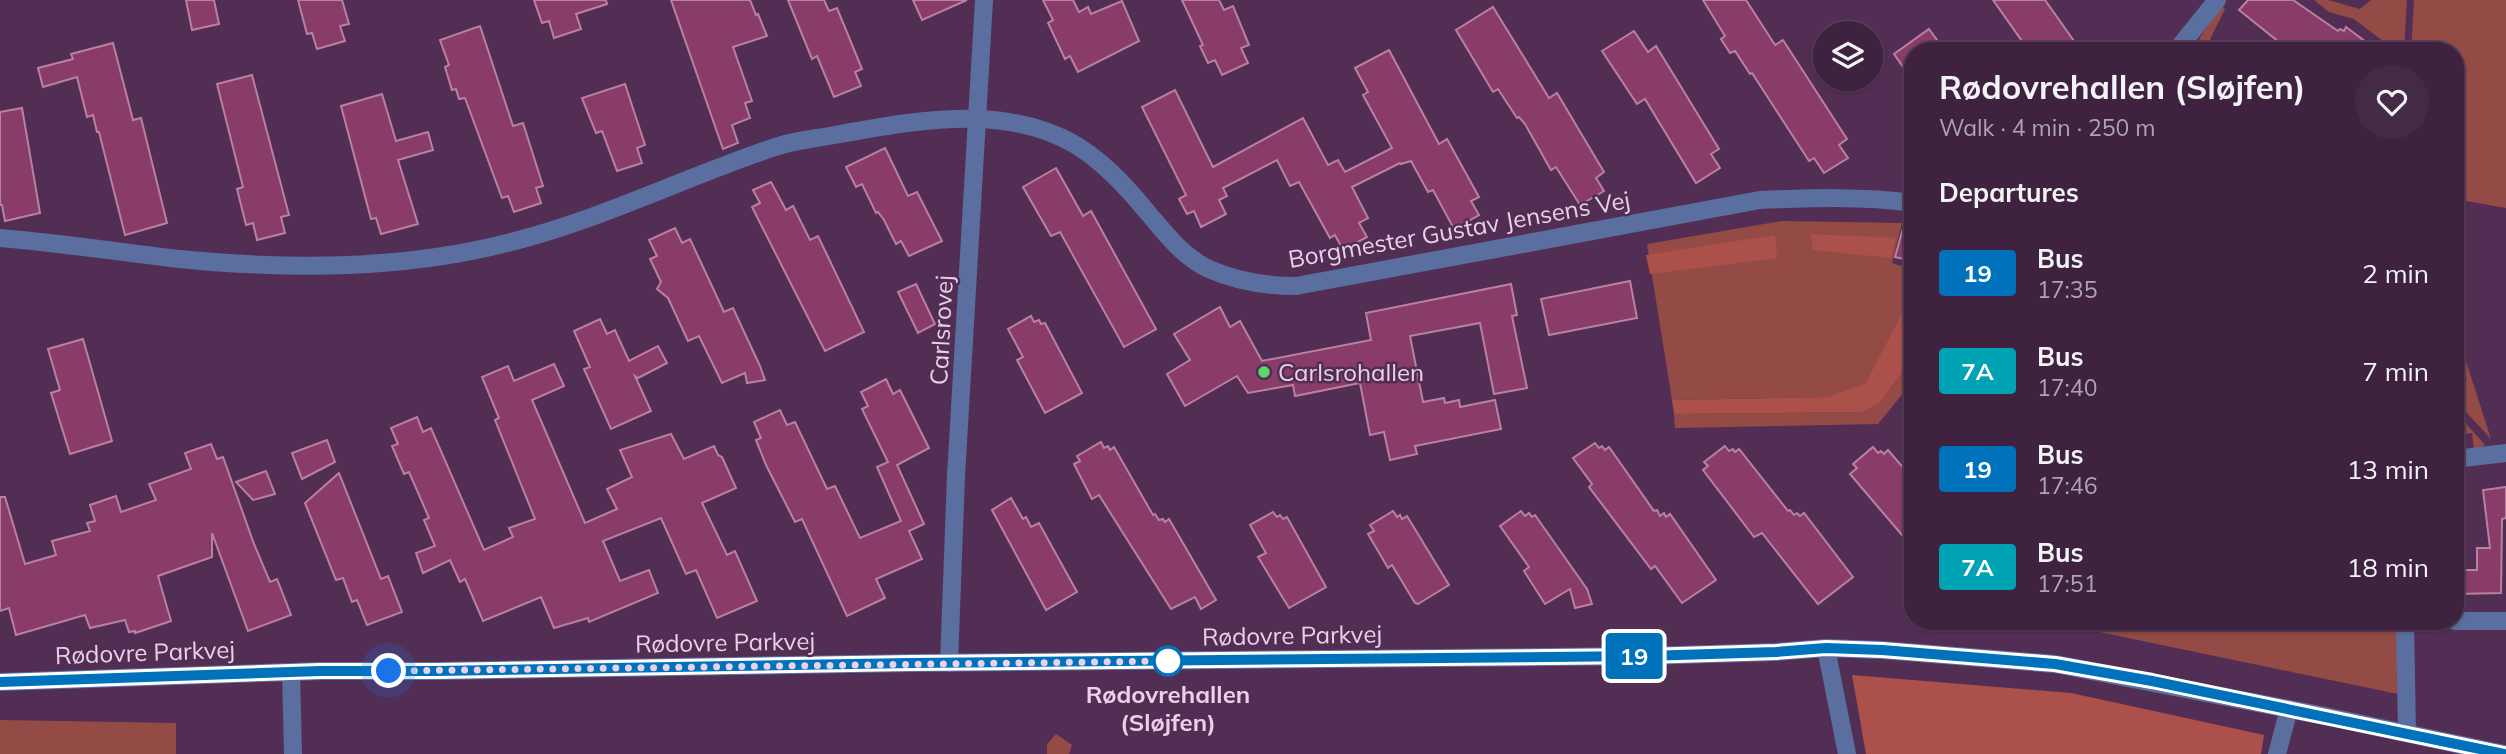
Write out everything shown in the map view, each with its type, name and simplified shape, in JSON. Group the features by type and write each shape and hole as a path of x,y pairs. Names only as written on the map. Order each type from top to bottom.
{"street":[{"name":"Carlsrovej","path":"949,663 956,476 984,0"},
{"path":"2183,42 2217,0"},
{"name":"Borgmester Gustav Jensens Vej","path":"0,238 236,263 308,267 376,265 514,242 565,226 779,145 893,124 978,119 1020,122 1052,131 1089,153 1123,182 1175,246 1207,268 1268,286 1296,286 1760,200 1825,197 1904,203"},
{"path":"2464,458 2506,453"},
{"path":"2464,621 2506,621"},
{"path":"2405,630 2407,733"},
{"path":"1826,648 1847,754"},
{"name":"Rødovre Parkvej","path":"0,682 291,672 1645,656 1826,648 2055,664 2504,754"},
{"path":"291,672 293,754"},
{"path":"2277,754 2289,709"}],"shaded area":[{"path":"2314,0 2328,0 2360,9 2371,0 2407,0 2405,42 2384,42 2354,19 2329,12"},
{"path":"2414,0 2506,0 2506,208 2464,201 2464,42 2412,42"},
{"path":"2221,5 2225,9 2210,39 2214,42 2202,42 2199,39"},
{"path":"1782,221 1902,223 1892,263 1904,267 1904,309 1867,383 1829,397 1672,400 1647,244"},
{"path":"1811,234 1896,238 1891,258 1813,250"},
{"path":"1775,235 1777,258 1650,274 1646,255"},
{"path":"1904,309 1904,370 1880,403 1863,412 1674,414 1672,400 1828,397 1866,383"},
{"path":"2464,355 2491,439 2464,410"},
{"path":"1904,370 1904,392 1878,424 1675,428 1674,414 1863,412 1880,403"},
{"path":"2464,421 2485,445 2474,450 2472,433 2464,434"},
{"path":"2090,630 2397,630 2398,694"},
{"path":"1852,675 2071,693 2264,735 2261,754 1866,754"},
{"path":"0,720 176,723 176,754 0,754"},
{"path":"1056,734 1072,745 1069,754 1047,754 1047,744"}],"building":[{"path":"186,0 214,0 219,24 192,30"},
{"path":"298,0 342,0 349,24 340,26 345,41 317,49 312,33 307,34"},
{"path":"534,0 606,0 607,4 576,14 581,29 554,38 549,21 542,23"},
{"path":"671,0 750,0 756,15 758,14 767,36 733,47 752,101 745,103 750,118 732,125 738,143 723,149"},
{"path":"788,0 824,0 829,11 837,8 862,69 855,72 861,86 834,97 817,56 812,59"},
{"path":"913,0 967,0 922,20"},
{"path":"1043,0 1073,0 1079,12 1088,7 1091,14 1122,1 1139,41 1078,72 1070,56 1065,59 1048,23 1053,20"},
{"path":"1182,0 1219,0 1224,10 1233,6 1249,45 1241,48 1248,63 1222,75 1215,60 1208,63 1200,46 1203,45"},
{"path":"1703,0 1746,0 1775,45 1783,40 1813,86 1813,91 1816,91 1847,139 1839,145 1848,158 1824,173 1814,158 1809,161 1752,73 1750,74 1735,51 1730,53 1721,39 1725,36"},
{"path":"1993,0 2045,0 2075,42 2023,42"},
{"path":"2248,0 2293,0 2338,31 2344,31 2346,27 2366,42 2279,42 2239,10"},
{"path":"1493,7 1549,98 1557,93 1604,172 1596,178 1604,191 1580,205 1556,167 1551,170 1525,124 1517,118 1498,89 1493,92 1456,30"},
{"path":"480,26 513,126 523,123 543,186 536,188 541,203 514,212 508,196 502,198 465,98 459,99 456,89 452,90 445,67 449,65 440,40"},
{"path":"1929,29 1938,42 1911,42"},
{"path":"1634,31 1648,52 1656,46 1719,149 1711,154 1720,168 1696,183 1645,99 1637,104 1602,51"},
{"path":"113,43 133,120 141,118 167,223 125,235 99,132 93,115 87,117 77,77 43,87 38,68 73,59 71,54"},
{"path":"1904,47 1904,68 1894,54"},
{"path":"1389,50 1439,144 1447,139 1479,197 1471,201 1479,215 1454,229 1433,190 1428,192 1411,161 1400,163 1352,187 1368,218 1359,223 1367,237 1343,250 1335,235 1330,238 1299,182 1290,186 1277,160 1223,188 1227,196 1219,200 1226,214 1201,227 1194,211 1187,214 1179,199 1186,195 1142,107 1175,90 1213,167 1303,118 1328,165 1338,160 1345,172 1392,148 1363,95 1368,92 1355,68"},
{"path":"252,75 289,215 281,217 285,233 257,240 253,223 246,225 237,189 243,187 217,84"},
{"path":"625,84 645,145 637,148 642,163 617,171 602,131 596,133 582,98"},
{"path":"382,94 396,141 428,132 433,150 398,160 418,224 381,234 376,218 371,219 341,106"},
{"path":"22,108 40,213 5,221 0,205 0,112"},
{"path":"885,148 908,196 917,192 942,241 909,256 901,241 896,244 884,220 876,213 862,184 856,187 846,167"},
{"path":"1056,168 1083,216 1091,211 1156,329 1124,347 1060,232 1051,236 1023,187"},
{"path":"771,182 786,210 793,206 810,240 818,236 864,332 825,351 752,207 760,203 753,190"},
{"path":"1904,225 1904,259 1895,257"},
{"path":"675,228 682,243 690,239 724,312 733,308 765,380 747,383 745,373 722,383 699,336 688,341 668,298 657,289 661,282 650,259 657,256 649,240"},
{"path":"1630,281 1637,318 1549,335 1541,299"},
{"path":"916,284 935,324 918,333 898,292"},
{"name":"Carlsrohallen","path":"1511,284 1517,315 1512,316 1527,388 1494,394 1480,323 1410,336 1423,402 1444,398 1445,403 1459,400 1460,407 1495,400 1501,429 1415,446 1417,454 1390,460 1384,432 1370,435 1360,383 1295,396 1293,385 1248,393 1237,376 1185,406 1167,374 1190,360 1174,334 1220,307 1230,327 1240,321 1262,361 1371,340 1366,313"},
{"path":"1031,316 1034,322 1039,320 1041,324 1045,323 1082,393 1045,413 1017,360 1023,357 1008,329"},
{"path":"600,319 607,334 615,330 629,361 658,346 667,363 638,378 635,376 651,411 611,429 584,369 590,367 574,331"},
{"path":"83,339 112,441 70,454 51,393 60,390 48,349"},
{"path":"554,364 564,386 532,400 585,523 617,509 607,489 632,477 620,450 671,434 684,459 714,446 736,488 702,503 727,555 735,551 757,601 717,618 696,570 686,574 661,518 603,541 620,581 649,570 658,593 589,622 588,618 554,628 541,597 483,621 465,579 460,582 450,560 423,573 416,553 435,546 424,520 429,518 409,472 404,474 392,446 398,444 391,428 417,417 423,432 431,428 484,550 513,537 509,528 535,519 495,420 499,418 482,377 508,366 514,381"},
{"path":"886,379 893,394 900,390 929,448 897,465 924,524 909,531 922,559 876,579 885,598 847,616 802,519 795,522 766,465 756,440 761,438 754,422 780,410 787,425 795,422 827,489 835,486 860,538 901,521 877,467 888,462 862,409 868,406 861,392"},
{"path":"327,440 335,462 302,479 292,453"},
{"path":"1101,442 1104,448 1108,446 1110,450 1114,447 1153,515 1165,522 1169,519 1216,600 1201,609 1195,597 1171,609 1099,495 1092,499 1074,464 1080,461 1077,456"},
{"path":"1595,443 1605,450 1609,447 1654,511 1657,510 1660,516 1664,513 1666,517 1670,514 1716,580 1682,603 1655,566 1651,569 1589,487 1592,484 1573,458"},
{"path":"211,444 217,459 223,457 270,582 277,579 291,615 248,631 212,533 212,557 158,576 171,621 135,633 129,632 125,620 90,628 85,615 16,635 9,608 0,611 0,497 5,497 25,564 56,555 52,541 90,531 87,523 95,521 90,505 116,496 121,512 156,500 149,484 191,469 185,453"},
{"path":"1725,446 1729,451 1733,449 1735,452 1739,449 1788,511 1800,516 1804,513 1853,577 1818,604 1762,533 1754,537 1703,470 1708,466 1704,462"},
{"path":"1873,447 1878,453 1881,451 1884,454 1888,450 1904,469 1904,537 1850,474 1857,468 1853,464"},
{"path":"266,471 275,494 253,500 236,482"},
{"path":"339,473 381,579 388,576 402,612 367,625 357,600 352,602 343,578 336,580 305,503"},
{"path":"2506,487 2506,518 2502,519 2501,593 2464,594 2464,570 2477,570 2477,548 2490,548 2483,490"},
{"path":"1011,498 1031,527 1039,523 1077,592 1046,610 992,510"},
{"path":"1393,511 1402,519 1407,516 1449,585 1418,604 1392,565 1388,568 1368,534 1374,531 1370,525"},
{"path":"1521,511 1525,516 1529,513 1532,517 1535,515 1587,589 1592,604 1575,608 1570,589 1545,604 1524,571 1529,567 1500,526"},
{"path":"1273,512 1277,517 1287,517 1326,587 1289,608 1258,557 1266,553 1250,525"}],"bus line":[{"name":"19","path":"0,682 320,671 1645,656 1826,648 2055,664 2152,681 2504,754"}],"place":[{"name":"Carlsrohallen","path":"1264,372"},
{"name":"Rødovrehallen (Sløjfen)","path":"1168,661"}],"route":[{"path":"389,671 1173,661 1168,661"}]}
